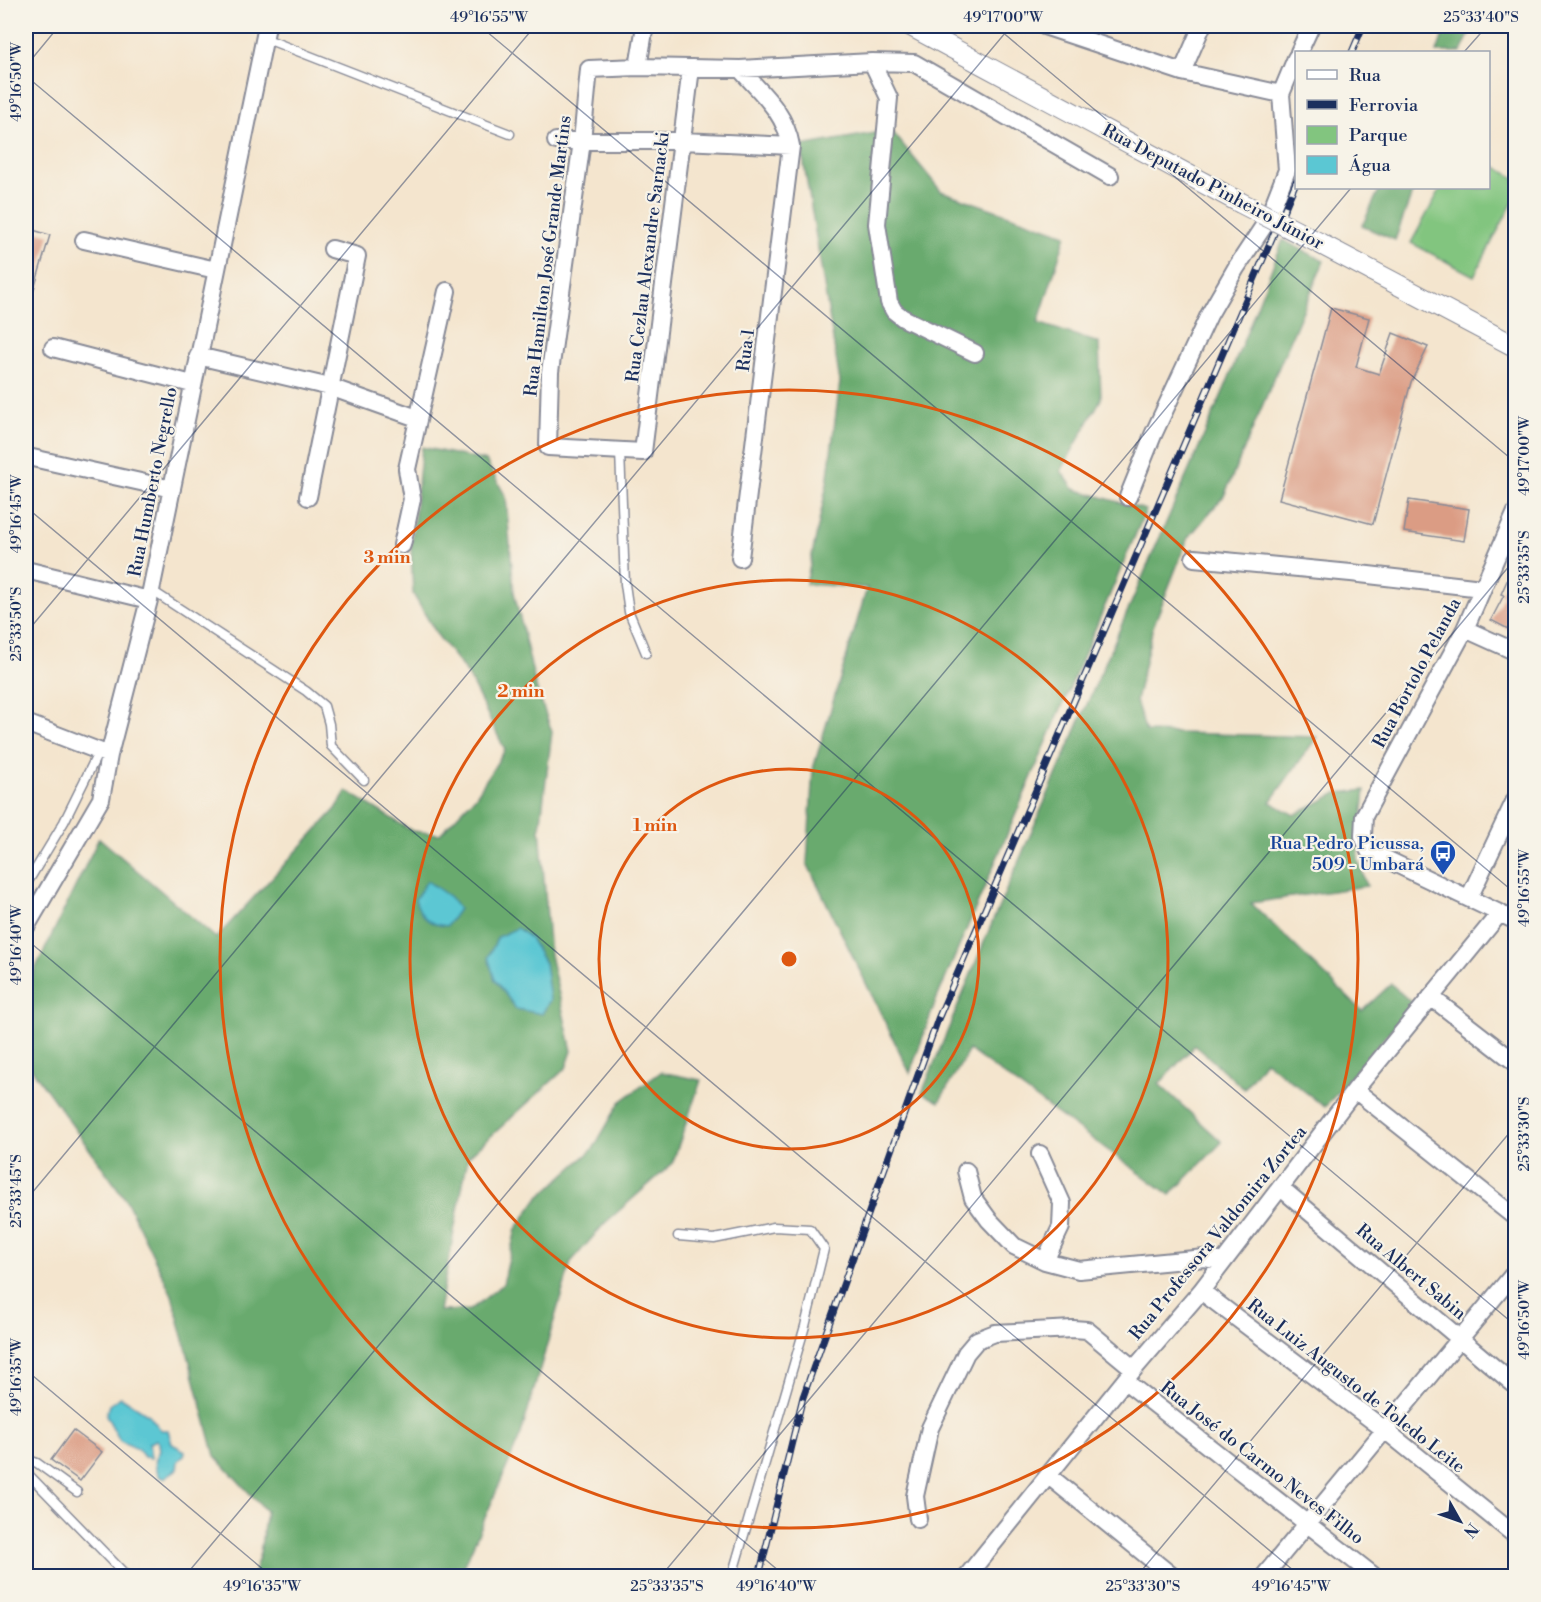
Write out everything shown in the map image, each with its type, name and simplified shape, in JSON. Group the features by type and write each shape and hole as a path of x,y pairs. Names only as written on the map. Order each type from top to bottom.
{"street":[{"path":"645,26 638,67 740,69 872,62 914,63 1110,176"},
{"name":"Rua Deputado Pinheiro Júnior","path":"911,26 1515,347"},
{"path":"1044,26 1182,72 1281,94"},
{"path":"1182,72 1202,26"},
{"path":"1299,51 1311,26"},
{"name":"Rua Humberto Negrello","path":"26,927 101,799 104,753 150,595 265,32"},
{"path":"1128,497 1153,435 1209,315 1267,221 1287,170 1281,94 1295,60"},
{"path":"872,62 888,98 877,224 889,302 899,316 975,353"},
{"name":"Rua Hamilton José Grande Martins","path":"620,451 548,447 550,372 582,141 589,69 638,67"},
{"name":"Rua Cezlau Alexandre Sarnacki","path":"620,451 643,452 691,68"},
{"path":"556,141 682,141 791,146 788,130 780,114 740,69"},
{"name":"Rua 1","path":"740,558 791,146"},
{"path":"84,240 216,270"},
{"path":"308,497 357,256 332,249"},
{"path":"402,545 412,499 407,469 447,291"},
{"path":"54,348 192,384"},
{"path":"198,356 330,387 417,418"},
{"path":"28,457 172,489"},
{"name":"Rua Bortolo Pelanda","path":"1469,898 1369,851 1363,836 1364,816 1465,629 1515,512"},
{"path":"1194,558 1482,588"},
{"path":"26,570 150,595"},
{"path":"1465,629 1515,652"},
{"path":"26,723 104,753"},
{"path":"1515,798 1469,898 1515,921"},
{"name":"Rua Professora Valdomira Zortea","path":"968,1576 1129,1375 1201,1291 1355,1090 1500,913"},
{"path":"1431,997 1515,1064"},
{"path":"1355,1090 1515,1218"},
{"path":"1040,1154 1062,1203 1061,1227 1045,1261"},
{"path":"966,1171 973,1198 989,1220 1014,1246 1045,1261 1079,1269 1204,1258 1223,1262"},
{"name":"Rua Albert Sabin","path":"1281,1188 1515,1386"},
{"path":"1264,1576 1515,1271"},
{"name":"Rua Luiz Augusto de Toledo Leite","path":"1201,1291 1385,1430 1515,1536"},
{"name":"Rua José do Carmo Neves Filho","path":"918,1519 915,1496 930,1428 966,1353 977,1341 995,1333 1087,1330 1129,1375 1374,1576"},
{"path":"1048,1476 1172,1576"}],"lane":[{"path":"265,32 510,134"},
{"path":"620,451 625,584 629,612 646,653"},
{"path":"150,595 306,691 324,706 329,724 331,746 364,780"},
{"name":"Rua Humberto Negrello","path":"26,885 104,753"},
{"path":"678,1236 714,1239 774,1227 810,1229 824,1249 805,1326 732,1576"},
{"path":"26,1459 37,1463 76,1492"},
{"path":"26,1468 29,1475 127,1576"}],"green space":[{"path":"1446,26 1473,26 1461,51 1437,51"},
{"path":"891,130 941,191 1066,235 1038,323 1099,343 1101,399 1061,471 1074,489 1146,510 935,1003 910,1073 807,863 813,769 867,588 806,584 827,484 840,382 801,146"},
{"path":"1490,164 1515,178 1515,198 1474,276 1411,243 1440,189 1490,189"},
{"path":"1380,189 1414,189 1395,240 1362,226"},
{"path":"1283,240 1324,261 1224,496 1188,538 1153,627 1136,701 1146,732 1317,737 1270,802 1294,815 1337,793 1365,790 1358,860 1367,886 1251,903 1362,1011 1391,984 1413,1004 1325,1107 1265,1061 1244,1089 1195,1045 1159,1084 1222,1142 1170,1195 969,1050 939,1102 922,1093 994,918 1226,385"},
{"path":"422,447 486,461 506,497 514,592 536,687 552,732 540,828 550,955 572,1051 566,1068 468,1157 439,1311 470,1310 503,1284 516,1229 538,1198 593,1149 620,1102 661,1072 701,1080 672,1164 605,1223 571,1262 521,1434 460,1576 253,1576 260,1553 266,1511 215,1456 172,1295 126,1200 26,1061 26,988 99,838 216,938 336,809 347,791 412,831 440,834 476,796 505,750 467,673 438,636 413,594 411,547"}],"water":[{"path":"427,881 450,897 459,909 447,926 430,922 417,905 415,899"},
{"path":"517,928 530,938 545,963 550,1000 542,1014 516,1009 495,980 488,957 498,937"},
{"path":"121,1397 149,1415 161,1430 168,1430 172,1444 185,1451 184,1456 178,1461 177,1469 164,1478 160,1477 156,1464 156,1457 160,1451 159,1443 156,1440 149,1443 151,1458 144,1457 138,1449 120,1441 106,1415 109,1405"}],"building":[{"path":"26,228 50,235 29,306 26,305"},
{"path":"1331,308 1369,318 1356,367 1379,374 1393,333 1428,347 1411,382 1373,524 1279,499"},
{"path":"1409,500 1469,509 1464,541 1404,532"},
{"path":"1515,563 1515,620 1510,630 1491,620 1504,595 1501,594"},
{"path":"73,1430 102,1452 80,1481 51,1460"}],"railway":[{"path":"1352,51 1363,26"},
{"path":"759,1576 803,1397 938,1019 1295,184"}],"place":[{"name":"Rua Pedro Picussa, 509 - Umbará","path":"1443,876"}]}
